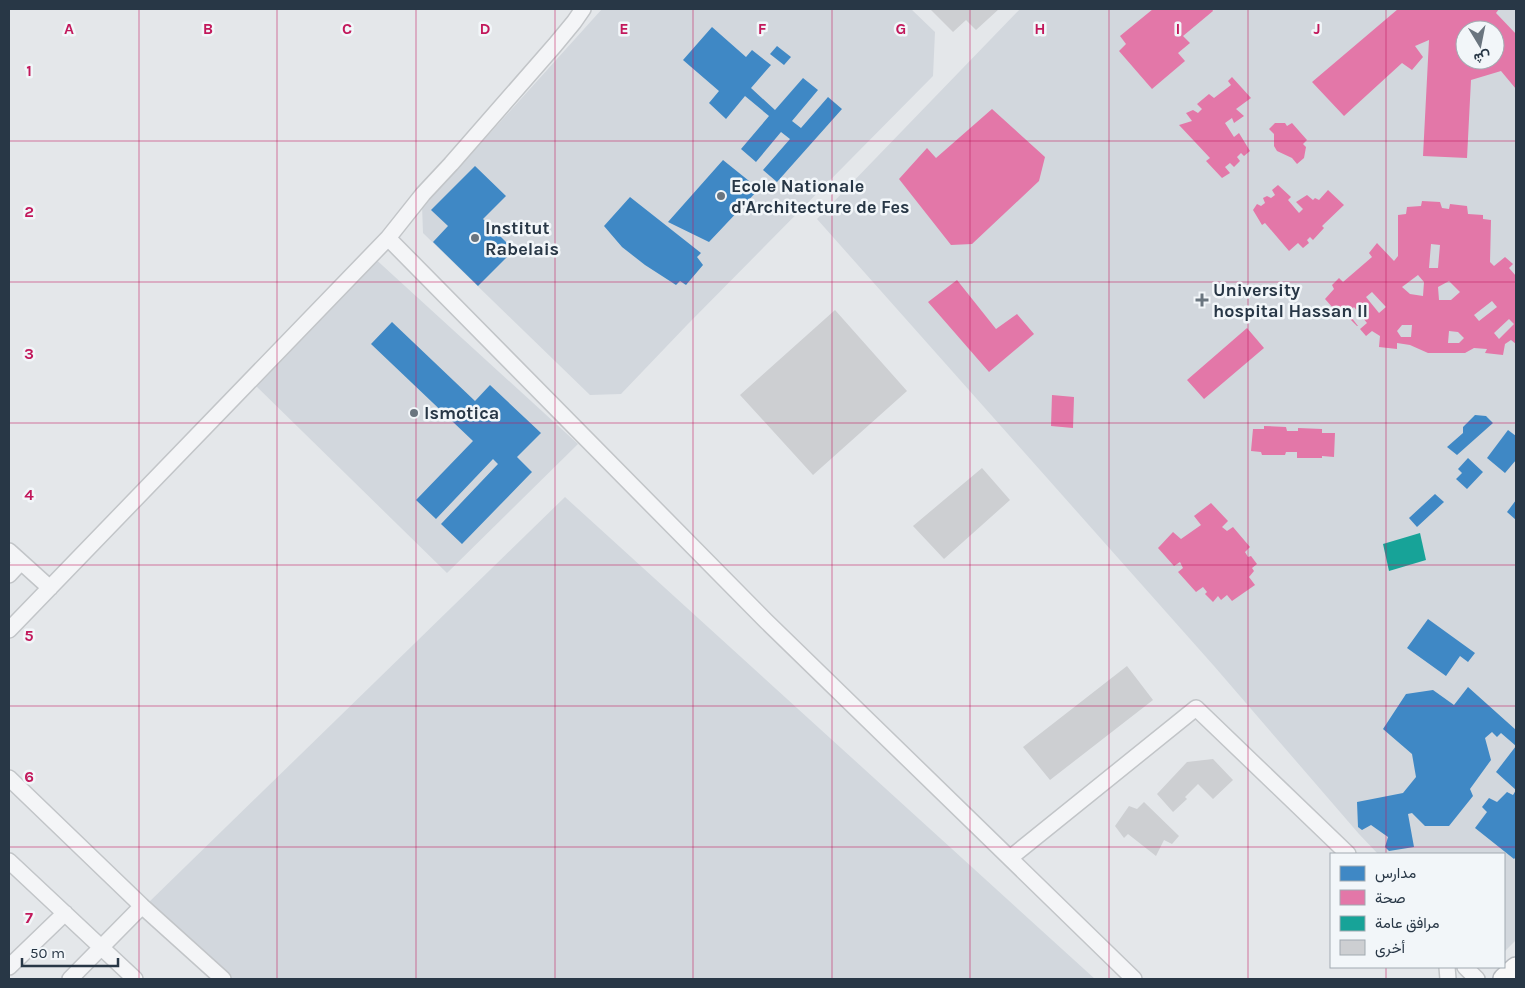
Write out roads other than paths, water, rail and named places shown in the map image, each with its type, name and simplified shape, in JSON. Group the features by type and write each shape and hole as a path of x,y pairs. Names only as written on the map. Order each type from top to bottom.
{"highway":[{"path":"1504,979 1516,968"}],"street":[{"path":"9,630 388,238 423,194 555,45 583,9"},
{"path":"388,238 766,621 1134,979"},
{"path":"9,551 50,588"},
{"path":"9,575 21,562"},
{"path":"1010,858 1196,708 1347,853"},
{"path":"9,778 142,906 223,979"},
{"path":"9,861 135,979"},
{"path":"70,979 142,906"},
{"path":"12,958 65,913"},
{"path":"1466,968 1478,979"}],"place":[{"name":"Ecole Nationale d'Architecture de Fes","path":"721,196"},
{"name":"Institut Rabelais","path":"475,238"},
{"name":"University hospital Hassan II","path":"1202,300"},
{"name":"Ismotica","path":"414,413"}]}
